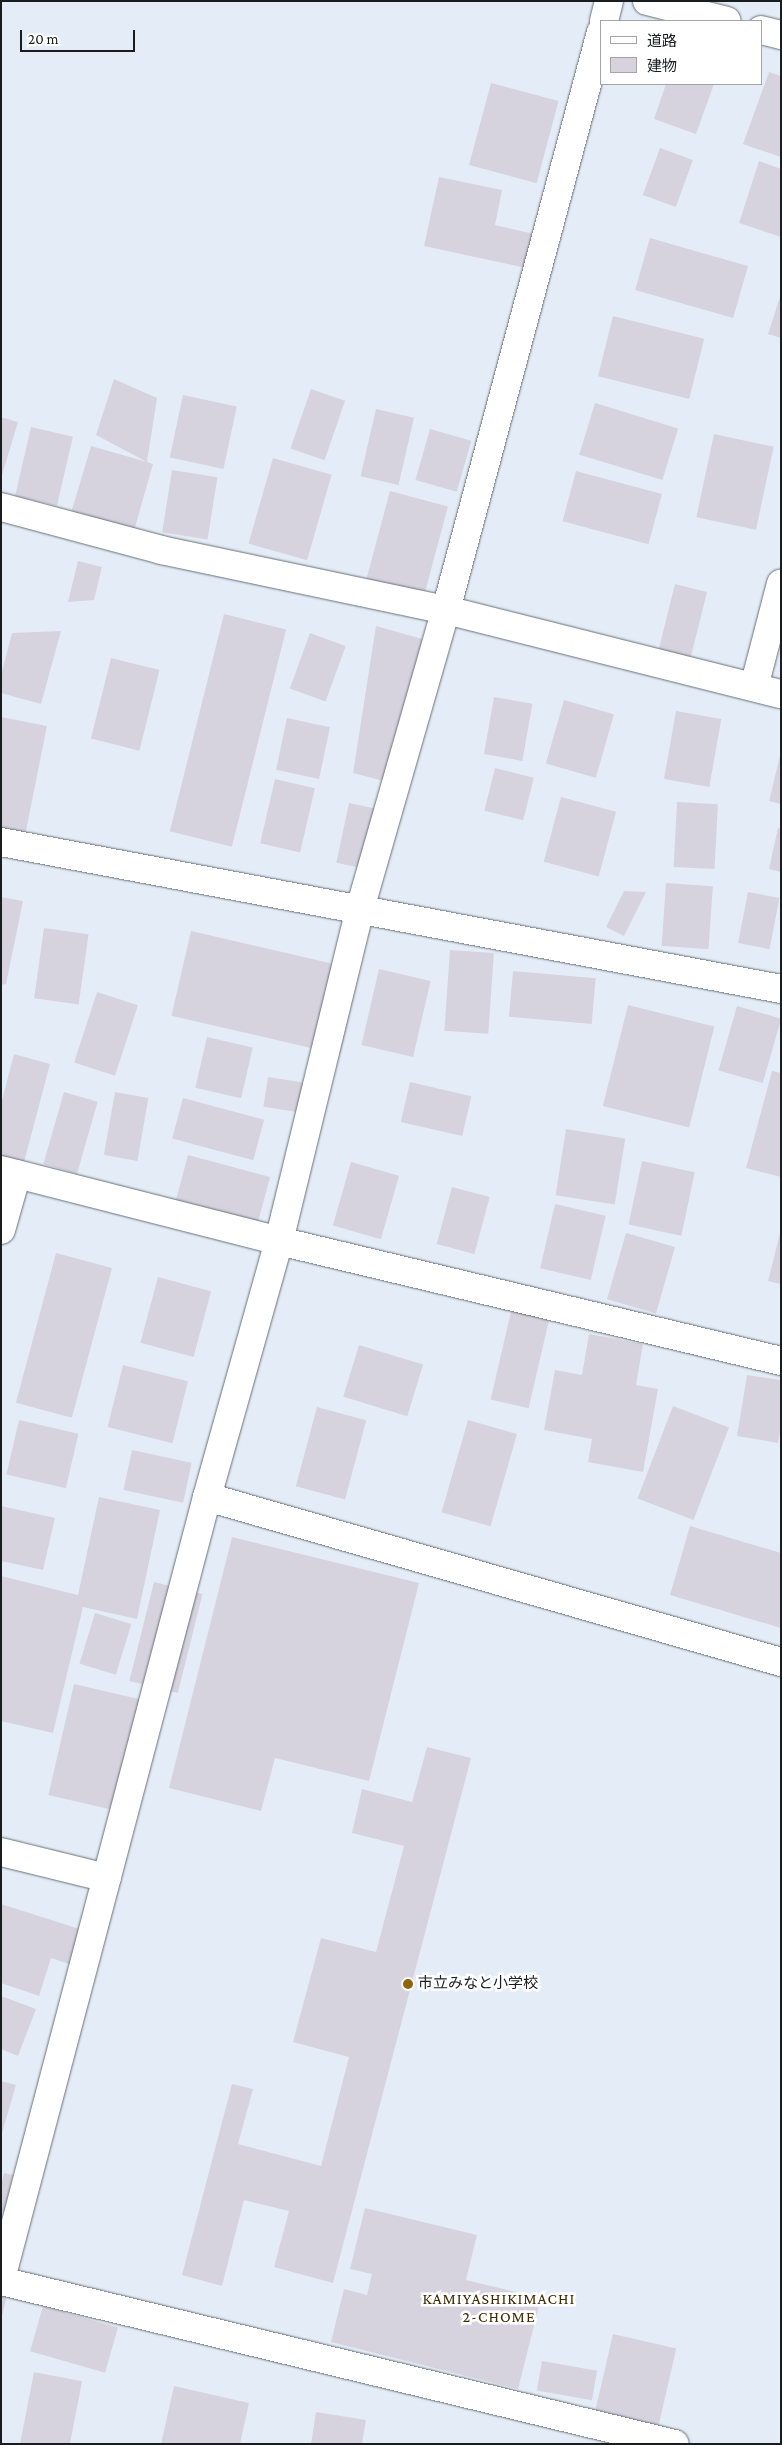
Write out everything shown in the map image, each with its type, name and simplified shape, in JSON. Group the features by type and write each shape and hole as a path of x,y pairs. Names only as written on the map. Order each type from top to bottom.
{"street":[{"path":"604,20 609,1"},
{"path":"647,1 723,20"},
{"path":"762,30 781,35"},
{"path":"600,36 446,610 360,909 279,1241 207,1497 1,2280 675,2444"},
{"path":"1,507 161,550 446,610 781,694"},
{"path":"754,687 781,583"},
{"path":"1,842 781,989"},
{"path":"1,1230 9,1172 279,1241 781,1361"},
{"path":"207,1497 781,1662"},
{"path":"1,1852 107,1878"}],"building":[{"path":"769,72 781,76 781,157 743,144"},
{"path":"491,83 559,101 537,183 469,165"},
{"path":"666,85 714,85 696,134 654,119"},
{"path":"660,148 693,160 676,207 643,195"},
{"path":"759,161 781,169 781,237 739,223"},
{"path":"439,177 502,190 495,225 534,234 526,268 424,246"},
{"path":"650,238 748,266 733,318 635,290"},
{"path":"781,294 781,338 768,334"},
{"path":"613,316 704,339 689,399 598,376"},
{"path":"114,379 157,398 147,462 96,435"},
{"path":"311,389 345,401 325,460 290,449"},
{"path":"183,395 237,406 223,469 170,458"},
{"path":"595,403 678,428 662,480 579,455"},
{"path":"376,409 414,418 398,485 360,476"},
{"path":"1,417 18,422 2,475 1,475"},
{"path":"31,427 73,437 57,506 15,496"},
{"path":"430,429 471,441 457,492 415,480"},
{"path":"714,434 774,447 756,530 696,517"},
{"path":"91,446 153,464 134,531 71,513"},
{"path":"273,458 332,475 307,560 248,544"},
{"path":"172,470 217,477 208,539 162,532"},
{"path":"576,471 662,494 649,544 563,521"},
{"path":"390,491 448,507 424,594 366,579"},
{"path":"78,561 102,567 94,600 68,602"},
{"path":"675,584 707,592 690,660 658,652"},
{"path":"224,614 286,629 232,847 170,831"},
{"path":"376,626 426,640 395,784 353,773"},
{"path":"61,631 41,704 1,693 1,675 12,633"},
{"path":"310,633 346,646 326,701 290,688"},
{"path":"111,658 160,670 139,751 91,739"},
{"path":"494,697 532,704 522,761 484,754"},
{"path":"564,700 614,714 596,778 546,763"},
{"path":"676,711 721,719 709,787 664,779"},
{"path":"1,717 47,726 23,846 1,842"},
{"path":"287,718 330,727 319,779 276,770"},
{"path":"781,752 781,804 769,801"},
{"path":"495,768 534,778 523,820 484,811"},
{"path":"275,779 315,788 300,853 260,843"},
{"path":"561,797 616,812 599,876 544,862"},
{"path":"677,802 718,804 715,869 674,867"},
{"path":"349,803 393,812 380,872 336,863"},
{"path":"778,828 781,829 781,872 769,869"},
{"path":"666,883 713,886 708,949 662,946"},
{"path":"624,891 646,892 624,936 606,927"},
{"path":"748,892 779,898 769,949 738,943"},
{"path":"1,897 23,901 6,984 1,985"},
{"path":"44,928 89,934 79,1005 34,998"},
{"path":"191,931 360,970 340,1055 171,1016"},
{"path":"450,950 494,953 488,1034 444,1031"},
{"path":"379,969 431,981 413,1057 361,1045"},
{"path":"513,971 596,978 592,1024 509,1017"},
{"path":"97,992 138,1005 115,1076 74,1062"},
{"path":"628,1005 714,1027 689,1127 603,1106"},
{"path":"737,1006 781,1019 763,1083 719,1070"},
{"path":"207,1037 253,1048 241,1098 195,1088"},
{"path":"14,1054 50,1064 23,1166 1,1160 1,1104"},
{"path":"772,1071 781,1073 781,1177 746,1168"},
{"path":"268,1077 322,1086 318,1115 263,1107"},
{"path":"410,1082 471,1096 462,1136 401,1122"},
{"path":"64,1092 98,1102 77,1174 43,1164"},
{"path":"115,1092 148,1098 137,1161 104,1155"},
{"path":"183,1098 264,1120 253,1160 172,1139"},
{"path":"566,1129 625,1138 615,1205 556,1195"},
{"path":"188,1155 270,1177 257,1227 175,1205"},
{"path":"642,1161 695,1172 681,1236 628,1225"},
{"path":"351,1162 399,1176 381,1239 333,1225"},
{"path":"452,1187 490,1197 474,1254 437,1244"},
{"path":"555,1204 606,1216 591,1280 540,1268"},
{"path":"781,1229 781,1284 768,1281"},
{"path":"626,1233 675,1247 656,1313 607,1299"},
{"path":"56,1253 112,1268 72,1418 16,1403"},
{"path":"158,1277 211,1291 194,1357 140,1343"},
{"path":"512,1307 550,1316 529,1408 491,1400"},
{"path":"589,1334 643,1344 636,1385 658,1389 643,1472 588,1462 592,1439 544,1430 555,1370 582,1375"},
{"path":"359,1345 423,1365 407,1416 343,1397"},
{"path":"123,1365 188,1381 173,1443 108,1427"},
{"path":"747,1375 781,1380 781,1427 778,1443 737,1436"},
{"path":"673,1406 729,1428 694,1520 638,1498"},
{"path":"317,1407 366,1420 345,1499 296,1486"},
{"path":"19,1420 78,1434 66,1488 6,1475"},
{"path":"468,1420 517,1434 491,1526 442,1512"},
{"path":"132,1450 192,1463 183,1503 123,1490"},
{"path":"99,1497 160,1510 137,1619 83,1607 53,1733 1,1721 1,1576 78,1595"},
{"path":"1,1506 55,1518 43,1570 1,1561"},
{"path":"690,1526 781,1553 781,1628 670,1595"},
{"path":"232,1537 419,1583 369,1781 275,1758 261,1811 169,1788"},
{"path":"154,1582 203,1594 178,1693 129,1681"},
{"path":"95,1613 131,1624 116,1675 80,1664"},
{"path":"74,1684 164,1705 138,1816 48,1795"},
{"path":"427,1747 471,1758 333,2283 274,2267 289,2211 244,2200 222,2286 182,2275 232,2084 253,2089 238,2144 321,2166 349,2057 293,2042 321,1938 376,1952 404,1846 352,1833 362,1789 412,1802"},
{"path":"1,1904 89,1932 78,1967 51,1958 39,1996 1,1983"},
{"path":"1,1996 36,2009 18,2056 1,2049"},
{"path":"1,2081 16,2085 2,2133 1,2133"},
{"path":"4,2173 33,2179 25,2216 1,2211 1,2186"},
{"path":"365,2208 477,2235 466,2280 541,2298 518,2389 331,2342 344,2289 367,2295 372,2274 350,2269"},
{"path":"1,2285 9,2286 2,2316 1,2316"},
{"path":"43,2306 118,2327 105,2373 30,2351"},
{"path":"613,2334 676,2349 659,2426 595,2411"},
{"path":"542,2361 597,2371 592,2400 537,2391"},
{"path":"34,2372 82,2381 70,2444 20,2443"},
{"path":"174,2386 249,2403 240,2444 161,2444"},
{"path":"316,2412 366,2420 362,2444 311,2444"}],"place":[{"name":"市立みなと小学校","path":"408,1984"}],"district":[{"name":"KAMIYASHIKIMACHI 2-CHOME","path":"499,2308"}]}
